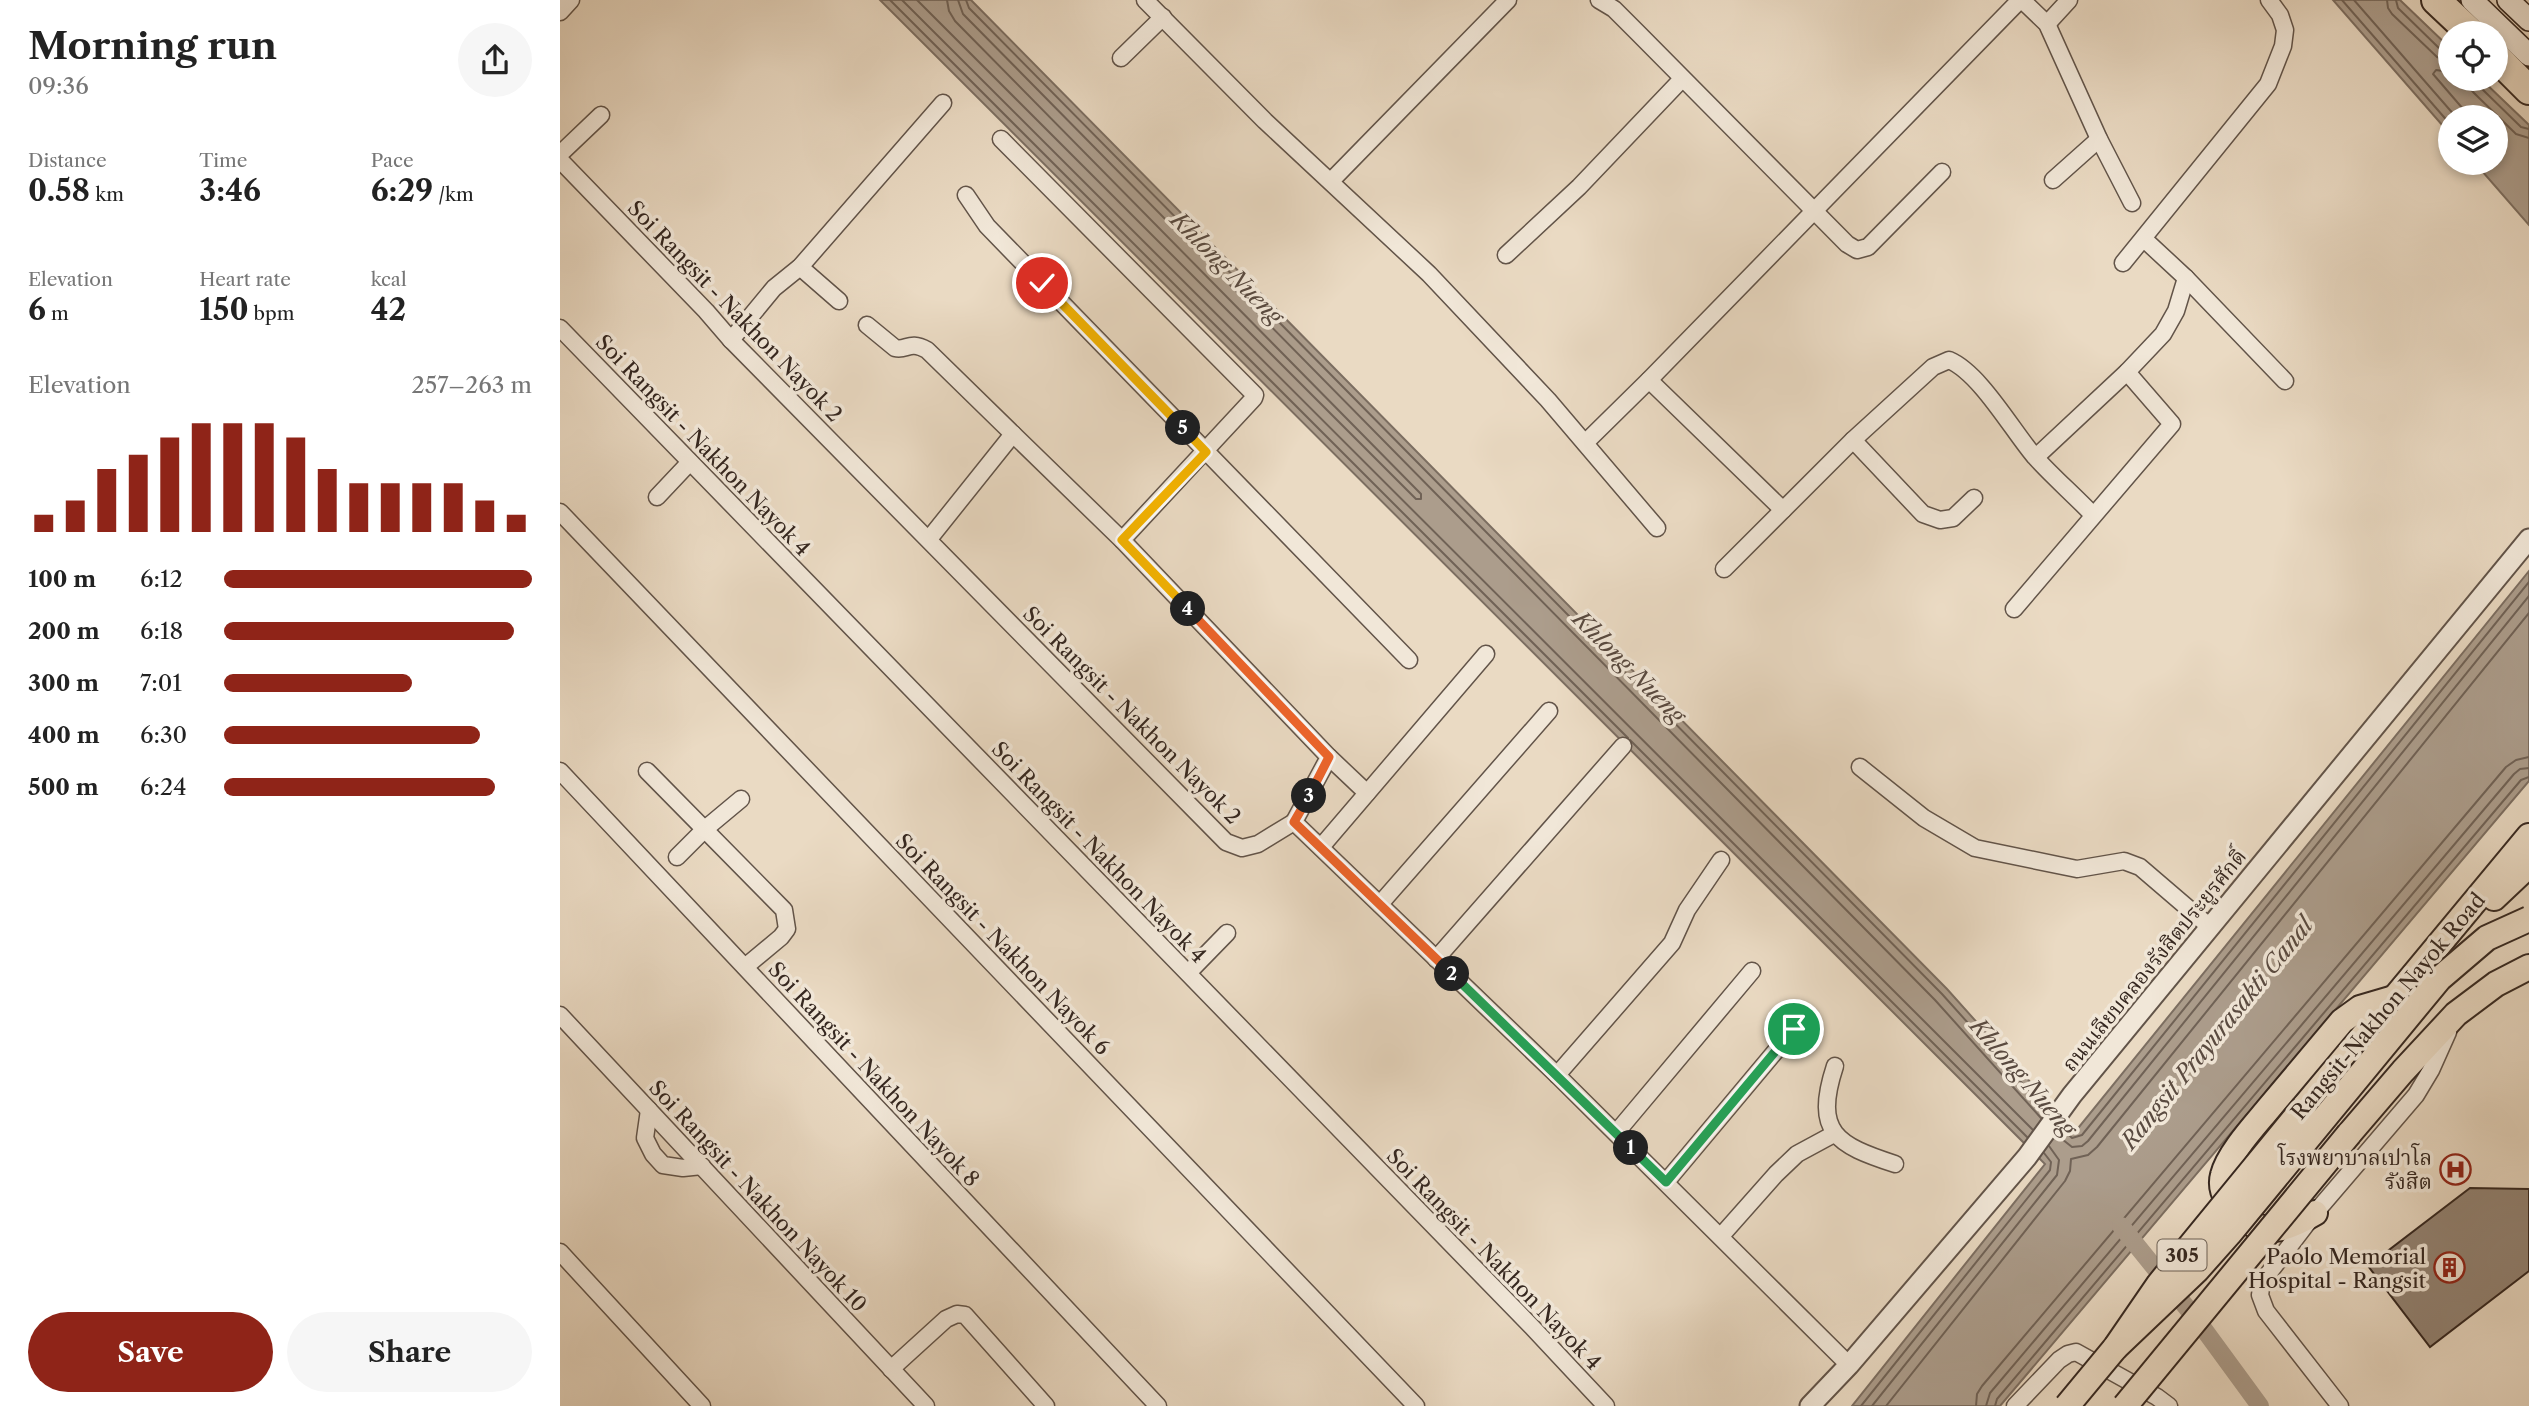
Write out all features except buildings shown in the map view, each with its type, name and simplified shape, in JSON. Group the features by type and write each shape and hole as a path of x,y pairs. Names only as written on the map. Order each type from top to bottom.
{"highway":[{"path":"2436,0 2458,21"},
{"path":"2508,69 2529,90"}],"main road":[{"path":"2472,0 2529,55"},
{"path":"2508,0 2529,20"},
{"name":"Rangsit-Nakhon Nayok Road","path":"2067,1406 2115,1348 2159,1284 2529,836"},
{"path":"2415,974 2529,865"},
{"path":"2115,1348 2197,1270 2229,1234 2438,979 2487,938 2529,919"},
{"path":"2456,1014 2496,984 2529,967"},
{"path":"2315,1213 2293,1226 2275,1231 2248,1222 2227,1201 2222,1188 2223,1174 2243,1139 2342,1021 2360,1008 2394,998"},
{"name":"305","path":"2125,1406 2349,1134 2456,1014"}],"street":[{"path":"560,12 571,0"},
{"path":"1145,0 1265,121 1429,274 1548,400 1657,528"},
{"path":"1331,181 1508,0"},
{"path":"1599,0 1614,9 1847,244 1857,250 1868,247 1942,172"},
{"path":"1584,443 2021,0 2047,24 2099,139 2132,203"},
{"path":"2047,24 2069,0"},
{"path":"2123,263 2268,84 2283,46 2285,30 2280,15 2269,0"},
{"path":"1121,58 1163,18"},
{"path":"1506,255 1579,187 1682,79"},
{"path":"731,340 774,288 800,267 943,103"},
{"path":"560,154 601,115"},
{"path":"1001,139 1254,392 1254,398 1206,452 1122,540"},
{"path":"2053,180 2099,139"},
{"name":"Soi Rangsit - Nakhon Nayok 2","path":"560,160 731,340 1226,842 1242,848 1258,844 1294,822"},
{"path":"966,195 987,226 1409,660"},
{"path":"2144,239 2186,278 2285,381"},
{"path":"800,267 839,301"},
{"path":"2036,457 2127,372 2163,334 2176,311 2186,278"},
{"path":"867,325 895,348 911,344 927,350 1122,540 1329,757 1367,793"},
{"name":"Soi Rangsit - Nakhon Nayok 4","path":"560,328 1606,1406"},
{"path":"1724,569 1853,440 1933,367 1949,360 1960,365 2036,457 2093,515"},
{"path":"2014,609 2172,424 2127,372"},
{"path":"1649,380 1783,510"},
{"path":"929,539 1013,434"},
{"path":"1853,440 1923,514 1940,520 1953,518 1975,498"},
{"path":"657,496 690,462"},
{"name":"Soi Rangsit - Nakhon Nayok 6","path":"560,512 1416,1406"},
{"name":"ถนนเลียบคลองรังสิตประยูรศักดิ์","path":"1810,1406 2027,1157 2072,1095 2529,539"},
{"path":"1321,847 1486,654"},
{"path":"1380,904 1549,711"},
{"path":"1436,959 1623,746"},
{"path":"1329,757 1294,822 1557,1075 1849,1364"},
{"path":"1860,767 1924,818 1975,848 2077,869 2124,861 2140,867 2210,927"},
{"name":"Soi Rangsit - Nakhon Nayok 8","path":"560,771 1158,1406"},
{"path":"647,771 784,911 787,929 745,967"},
{"path":"677,857 741,799"},
{"path":"1557,1075 1672,943 1687,910 1721,860"},
{"path":"1188,973 1227,933"},
{"path":"1616,1133 1752,971"},
{"path":"2340,1406 2273,1320 2260,1295 2262,1282 2315,1213 2416,1095 2431,1070 2456,1014"},
{"name":"Soi Rangsit - Nakhon Nayok 10","path":"560,1015 926,1406"},
{"path":"1666,1182 1794,1029"},
{"path":"1835,1066 1828,1090 1833,1134 1855,1151 1895,1164"},
{"path":"649,1110 645,1139 663,1165 683,1168 702,1166"},
{"path":"1721,1236 1797,1154 1833,1134"},
{"path":"560,1252 702,1406"},
{"path":"891,1369 946,1319 957,1314 965,1315 1046,1406"},
{"path":"2015,1406 2059,1360 2076,1352 2157,1396 2169,1406"}],"water":[{"name":"Rangsit Prayurasakti Canal","path":"880,0 971,0 1947,989 2075,1132 2529,571 2529,781 2000,1406 1852,1406 2045,1164"},
{"path":"2333,0 2400,0 2438,36 2438,91 2494,91 2529,125 2529,225 2485,175 2508,175 2508,105 2438,105 2438,120"}],"waterway":[{"name":"Khlong Nueng","path":"2121,1226 2200,1324 2260,1406"}],"place":[{"name":"โรงพยาบาลเปาโล รังสิต","path":"2455,1169"},
{"name":"Paolo Memorial Hospital - Rangsit","path":"2449,1268"}],"route":[{"path":"1042,283 1206,452 1122,540 1329,757 1294,822 1666,1182 1794,1029"}]}
